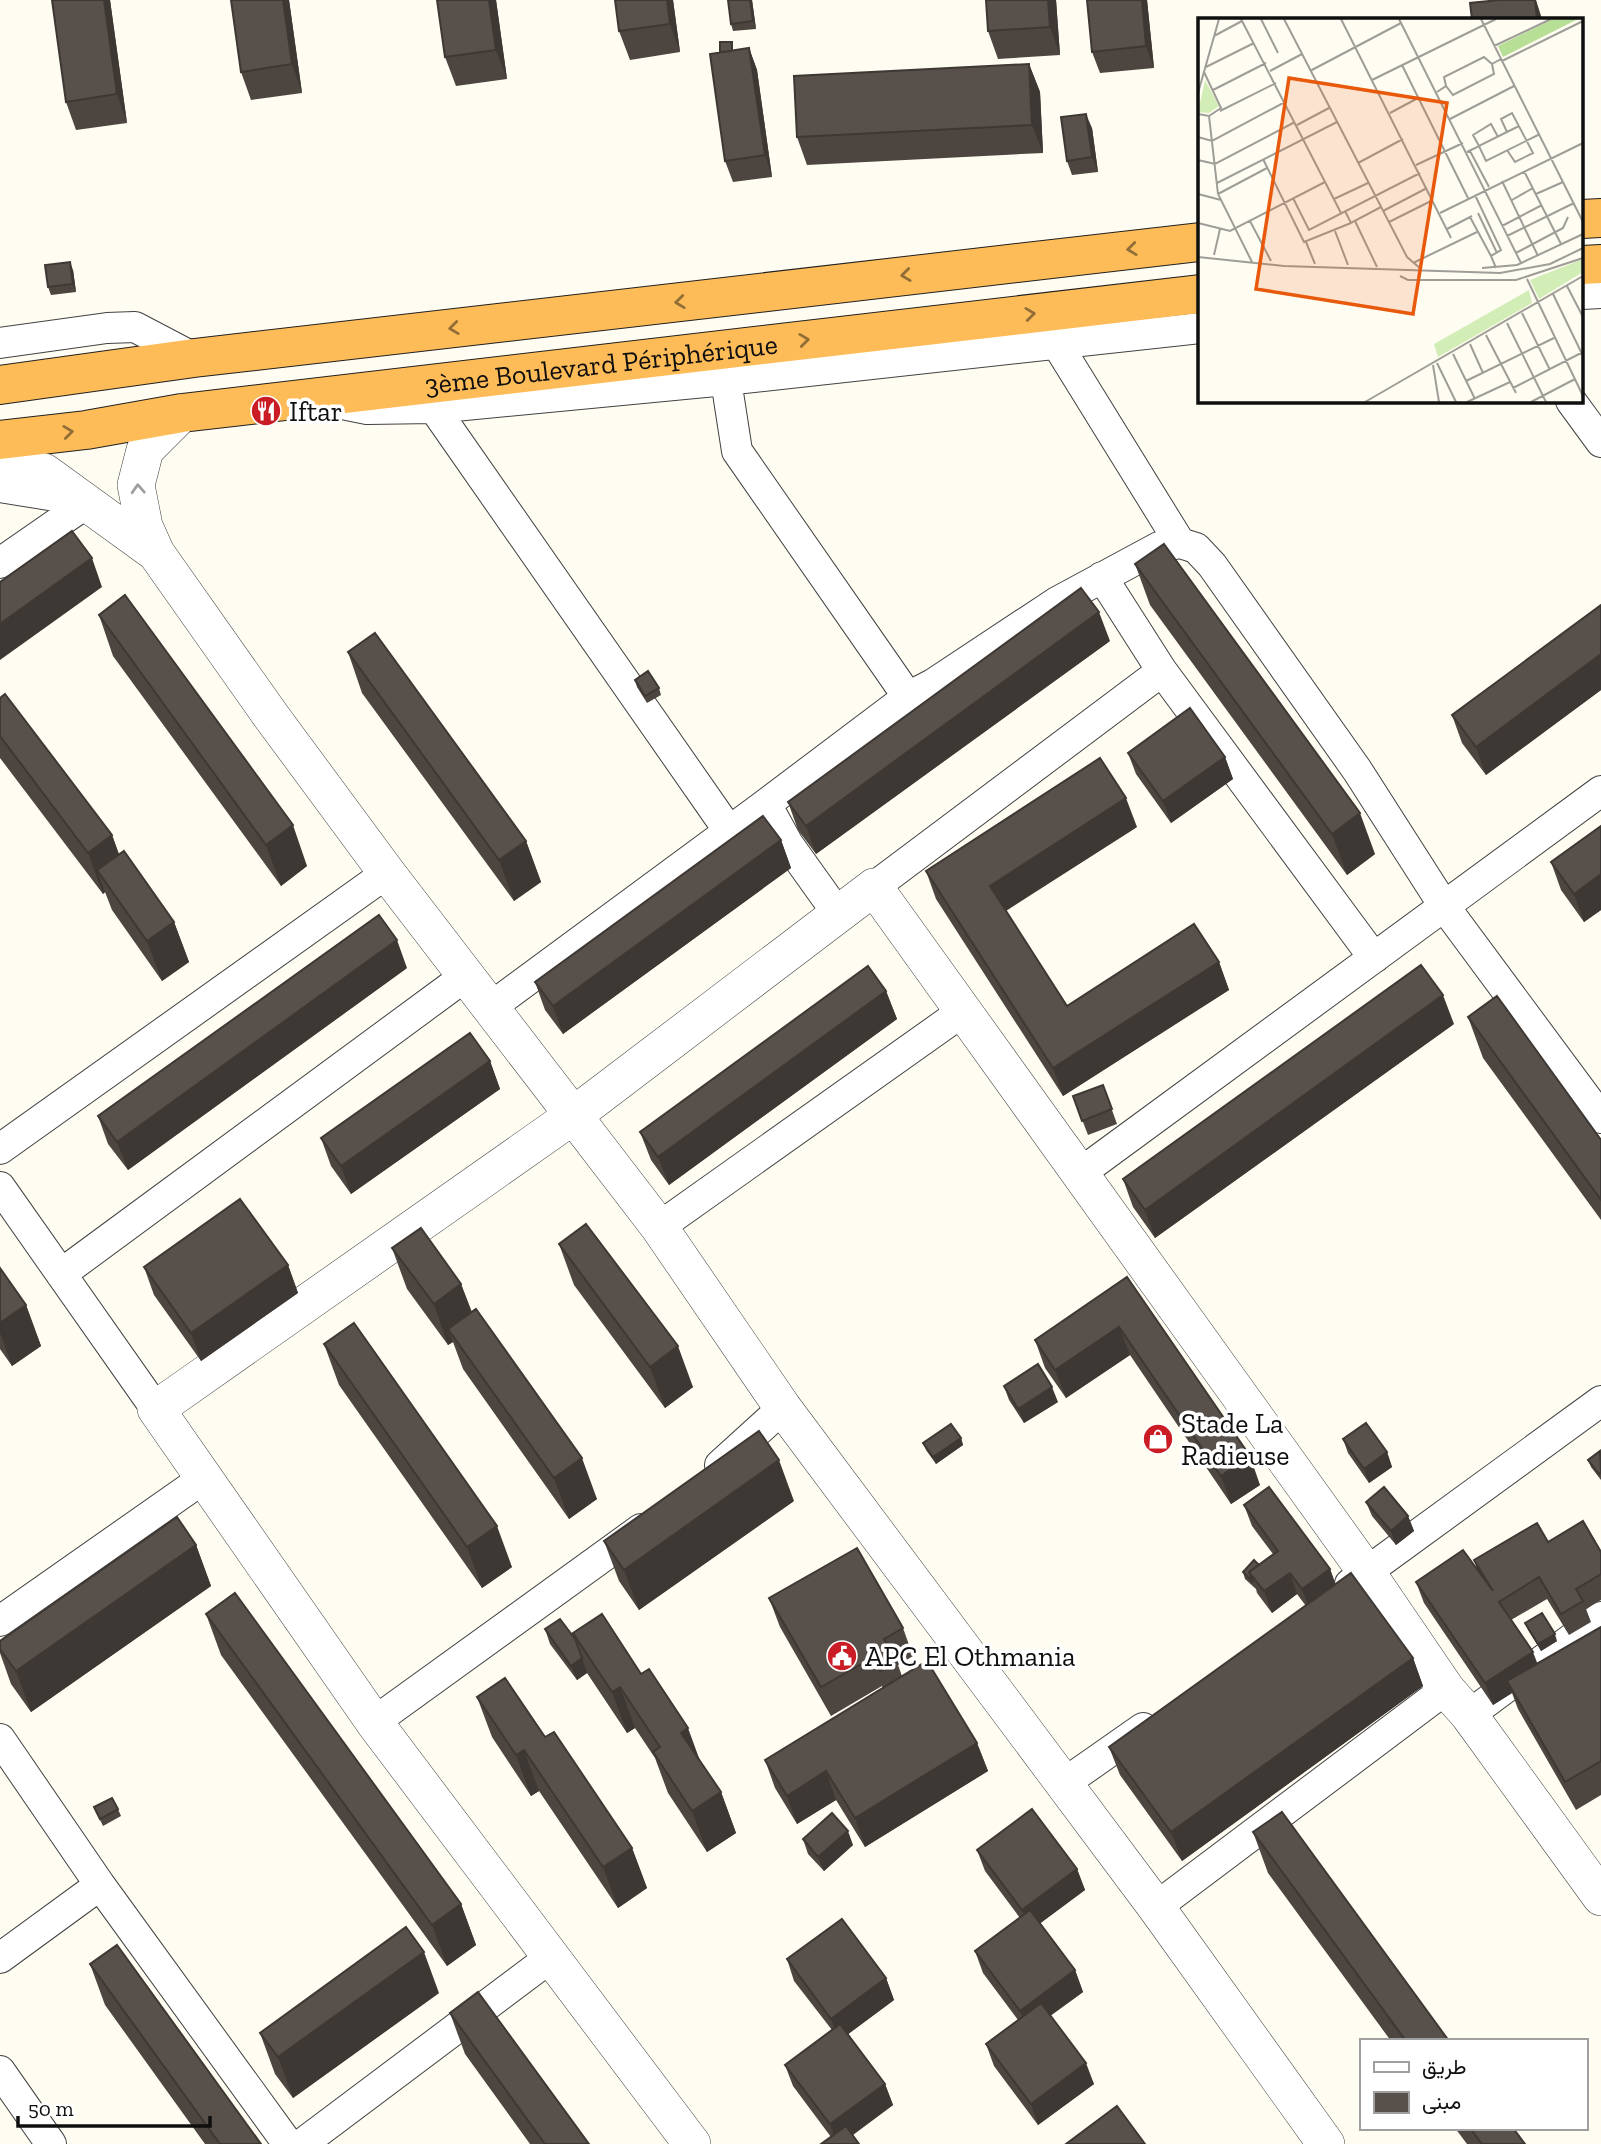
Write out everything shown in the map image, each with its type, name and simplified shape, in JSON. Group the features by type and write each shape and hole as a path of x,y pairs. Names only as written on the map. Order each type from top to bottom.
{"highway":[{"name":"3ème Boulevard Périphérique","path":"0,385 194,358 1198,242"},
{"name":"3ème Boulevard Périphérique","path":"0,440 305,398 1198,294"}],"street":[{"path":"0,343 107,328 135,327 194,358"},
{"path":"305,398 367,409 434,408 726,380 1198,328"},
{"path":"1057,344 1180,543"},
{"path":"726,380 737,451 908,697"},
{"path":"1572,402 1601,442"},
{"path":"434,408 729,831"},
{"path":"182,413 145,450 135,485 144,526 156,554 387,873 659,1227 783,1408 1156,1907 1326,2144"},
{"path":"0,461 44,472 156,554"},
{"path":"0,487 88,502"},
{"path":"0,563 88,502"},
{"path":"491,1007 908,697 933,684 1057,602 1159,547 1180,543 1196,548 1212,565 1357,770 1444,906 1601,1118"},
{"path":"1102,577 1162,671 1374,958"},
{"path":"156,1409 574,1115 1162,671"},
{"path":"1079,1174 1601,791"},
{"path":"766,804 788,844 838,914"},
{"path":"0,1149 387,873"},
{"path":"874,887 1458,1702 1601,1897"},
{"path":"61,1274 467,975"},
{"path":"659,1227 962,1012"},
{"path":"0,1187 374,1722 692,2144"},
{"path":"1333,1596 1601,1401"},
{"path":"695,1486 783,1408"},
{"path":"0,1621 204,1478"},
{"path":"374,1722 665,1511"},
{"path":"1156,1907 1458,1702 1601,1617"},
{"path":"1063,1784 1164,1714"},
{"path":"0,1739 100,1885 288,2144"},
{"path":"0,1958 100,1885"},
{"path":"302,2144 551,1956"},
{"path":"0,2071 51,2144"}],"building":[{"path":"52,0 104,0 117,94 66,102"},
{"path":"231,0 283,0 292,64 241,72"},
{"path":"437,0 489,0 496,50 445,57"},
{"path":"615,0 667,0 670,24 619,31"},
{"path":"728,0 750,0 753,21 731,24"},
{"path":"986,0 1048,0 1050,27 988,31"},
{"path":"1087,0 1142,0 1146,46 1092,52"},
{"path":"1535,0 1537,18 1472,18 1470,3"},
{"path":"720,42 732,42 732,51 720,52"},
{"path":"749,48 765,155 725,161 710,54"},
{"path":"1029,64 1032,125 797,137 794,76"},
{"path":"1086,114 1092,157 1067,161 1061,117"},
{"path":"70,262 73,284 48,287 45,265"},
{"path":"72,531 92,558 0,624 0,582"},
{"path":"1164,544 1360,813 1332,834 1135,564"},
{"path":"1081,588 1099,612 806,826 788,802"},
{"path":"125,595 293,825 266,845 99,615"},
{"path":"1601,605 1601,654 1476,747 1452,715"},
{"path":"375,633 526,841 499,860 348,652"},
{"path":"648,671 659,688 645,696 635,680"},
{"path":"5,694 112,835 88,853 0,736 0,698"},
{"path":"1190,708 1225,757 1163,801 1128,753"},
{"path":"1100,758 1126,798 990,886 1067,1006 1194,924 1219,962 1053,1068 926,871"},
{"path":"763,816 781,840 553,1006 535,982"},
{"path":"1601,826 1601,874 1574,894 1551,862"},
{"path":"124,851 174,922 147,941 97,870"},
{"path":"379,915 397,940 117,1142 98,1116"},
{"path":"1421,965 1443,995 1145,1210 1123,1179"},
{"path":"868,966 886,991 658,1157 640,1132"},
{"path":"1497,996 1601,1140 1601,1200 1468,1017"},
{"path":"470,1033 490,1061 341,1166 321,1138"},
{"path":"1103,1085 1112,1109 1082,1121 1073,1096"},
{"path":"240,1199 288,1265 191,1333 144,1267"},
{"path":"586,1224 678,1346 650,1367 559,1244"},
{"path":"421,1228 461,1284 434,1304 392,1248"},
{"path":"0,1268 26,1305 0,1323"},
{"path":"1127,1277 1250,1456 1221,1476 1119,1327 1055,1370 1035,1340"},
{"path":"476,1309 582,1458 554,1478 448,1329"},
{"path":"354,1323 497,1526 467,1547 324,1344"},
{"path":"1038,1364 1052,1387 1018,1409 1004,1386"},
{"path":"1366,1423 1387,1452 1364,1469 1343,1439"},
{"path":"951,1424 961,1438 933,1457 923,1443"},
{"path":"759,1431 779,1460 624,1570 604,1541"},
{"path":"1600,1451 1601,1472 1599,1474 1588,1460"},
{"path":"1269,1487 1330,1569 1302,1589 1290,1573 1264,1591 1249,1572 1278,1551 1244,1505"},
{"path":"1384,1487 1408,1516 1391,1531 1366,1502"},
{"path":"177,1517 196,1545 16,1671 0,1649 0,1641"},
{"path":"1583,1521 1601,1552 1601,1574 1576,1589 1583,1601 1561,1614 1539,1577 1499,1602 1533,1652 1485,1683 1416,1582 1463,1550 1493,1591 1474,1560 1537,1523 1548,1542"},
{"path":"857,1548 903,1628 884,1639 897,1662 880,1671 872,1658 821,1687 769,1598"},
{"path":"1254,1560 1259,1565 1249,1572 1253,1582 1243,1572"},
{"path":"1351,1573 1413,1658 1171,1832 1109,1747"},
{"path":"235,1593 461,1904 432,1925 206,1614"},
{"path":"1542,1613 1555,1634 1538,1644 1525,1623"},
{"path":"602,1614 641,1674 649,1669 688,1728 681,1733 721,1792 692,1811 653,1752 660,1747 620,1687 612,1692 573,1633"},
{"path":"560,1619 575,1639 582,1658 571,1666 545,1629"},
{"path":"1601,1627 1601,1761 1565,1782 1507,1681"},
{"path":"927,1661 977,1743 855,1818 826,1771 787,1796 765,1760"},
{"path":"505,1678 545,1737 554,1732 632,1848 603,1867 524,1750 516,1755 477,1697"},
{"path":"112,1798 118,1809 100,1819 94,1807"},
{"path":"1032,1809 1077,1869 1022,1910 977,1850"},
{"path":"1282,1812 1448,2039 1405,2039 1253,1832"},
{"path":"832,1813 848,1831 818,1857 803,1839"},
{"path":"1030,1910 1075,1970 1020,2011 975,1951"},
{"path":"842,1919 886,1978 831,2019 787,1959"},
{"path":"406,1927 424,1952 278,2057 260,2033"},
{"path":"117,1945 261,2144 220,2144 90,1964"},
{"path":"478,1992 589,2144 545,2144 450,2013"},
{"path":"1041,2003 1086,2063 1031,2104 986,2044"},
{"path":"840,2024 885,2084 830,2124 785,2065"},
{"path":"1117,2106 1145,2144 1066,2144"},
{"path":"846,2126 859,2144 821,2144"},
{"path":"1472,2130 1514,2130 1525,2144 1482,2144"}],"place":[{"name":"Iftar","path":"266,411"},
{"name":"Stade La Radieuse","path":"1158,1439"},
{"name":"APC El Othmania","path":"842,1656"}]}
